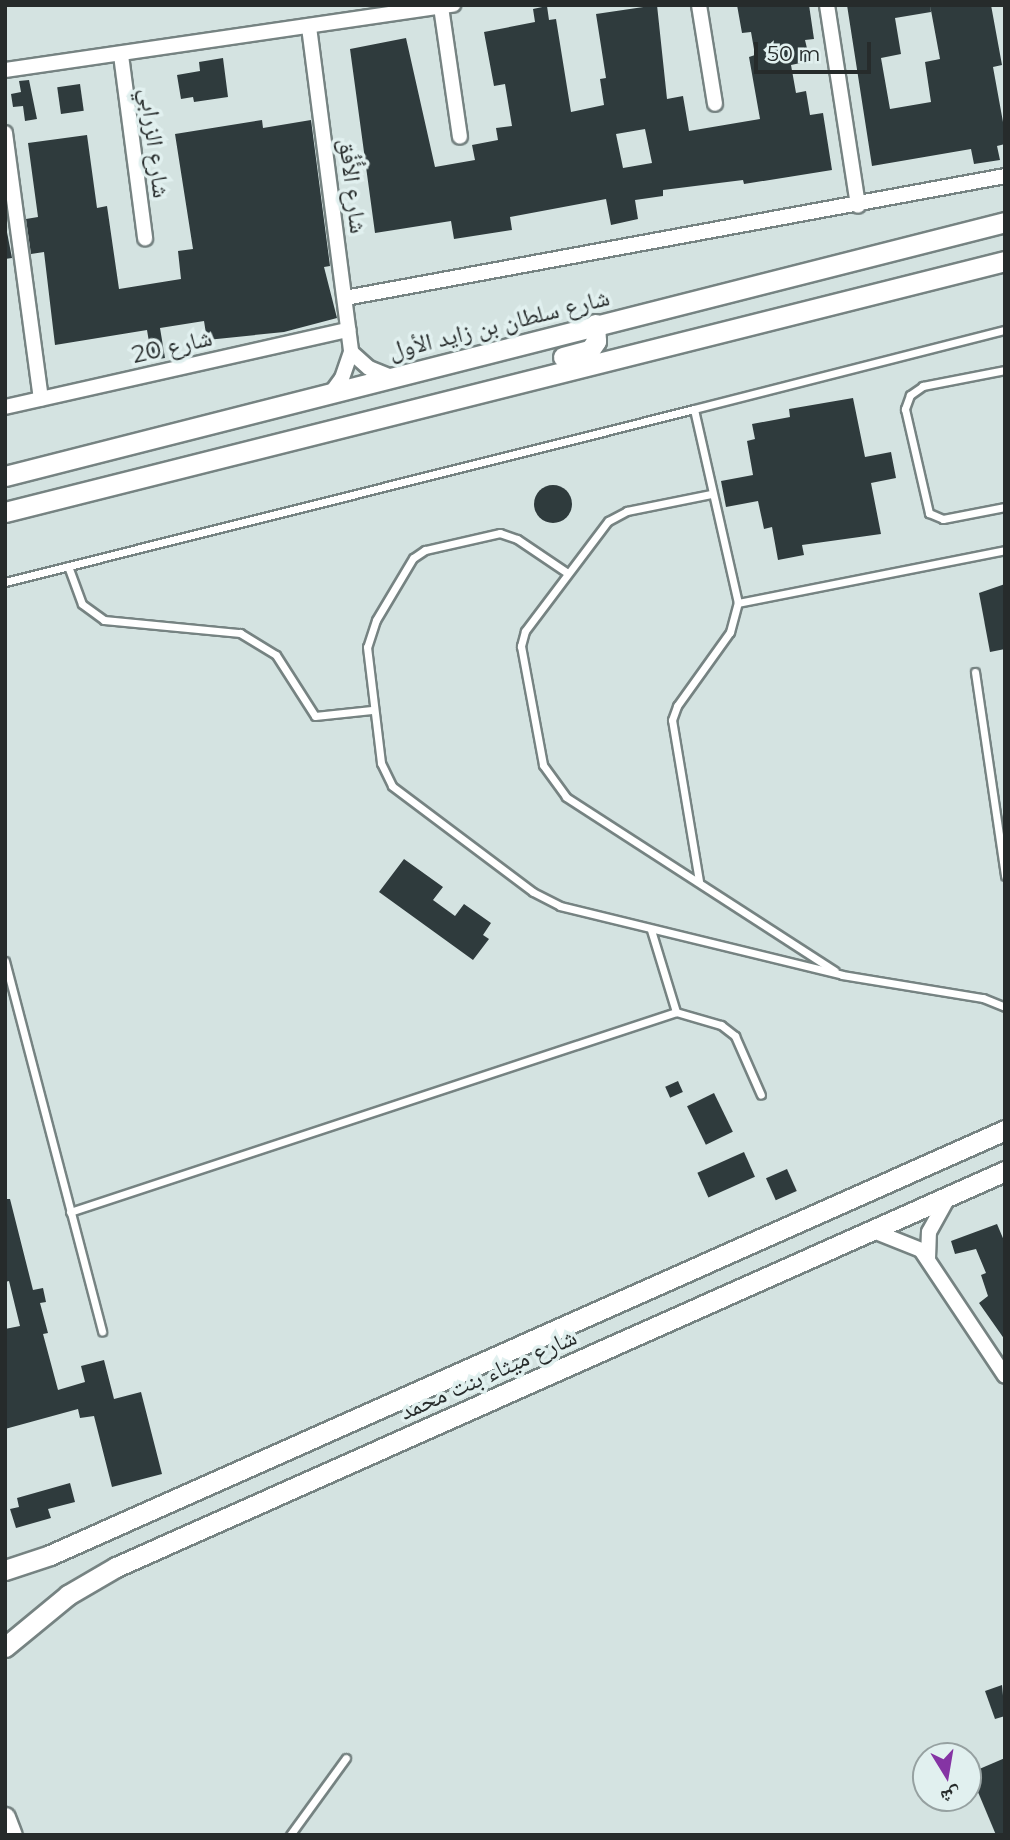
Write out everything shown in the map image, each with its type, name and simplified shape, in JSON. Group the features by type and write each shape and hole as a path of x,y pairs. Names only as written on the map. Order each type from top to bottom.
{"main road":[{"name":"شارع سلطان بن زايد الأول","path":"5,476 1005,222"},
{"path":"5,512 1005,261"},
{"path":"461,396 514,370 590,350 596,341 595,324"},
{"name":"شارع ميثاء بنت محمد","path":"5,1570 41,1559 1003,1129"},
{"name":"شارع ميثاء بنت محمد","path":"5,1647 68,1595 116,1567 1005,1171"},
{"path":"5,1818 12,1835"}],"street":[{"path":"699,5 715,104"},
{"path":"827,5 858,206"},
{"name":"شارع الزرابي","path":"5,70 447,6 460,137"},
{"name":"شارع الأُفُق","path":"309,27 351,352"},
{"name":"شارع الزرابي","path":"121,55 145,238"},
{"path":"5,133 41,399"},
{"path":"345,298 858,206 1005,176"},
{"name":"شارع 20","path":"5,407 348,330"},
{"path":"331,393 346,369 351,352 369,368 391,377"},
{"path":"928,1259 929,1232 949,1196"},
{"path":"871,1230 911,1244 928,1259 1005,1376"}],"lane":[{"path":"5,582 1005,330"},
{"path":"1005,370 923,386 910,395 905,409 929,513 943,519 1005,507"},
{"path":"694,409 711,494 738,603 734,625 677,706 672,720 699,881"},
{"path":"711,494 614,516 566,572 525,631 521,646 543,765 566,797 842,975"},
{"path":"566,572 506,534 418,553 369,638 372,710 383,771 398,791 546,900 651,930 842,975 984,998 1005,1007"},
{"path":"738,603 1005,550"},
{"path":"68,566 82,604 104,620 240,634 276,655 315,716 372,710"},
{"path":"975,672 1005,876"},
{"path":"651,930 676,1012"},
{"path":"5,961 102,1332"},
{"path":"70,1212 676,1012 729,1029 761,1095"},
{"path":"290,1835 346,1758"}],"building":[{"path":"657,5 667,99 683,96 689,131 760,119 749,57 755,55 751,32 742,33 737,5 809,5 814,39 805,40 810,61 791,65 796,93 806,91 810,115 823,113 832,170 744,184 743,180 663,190 663,196 635,200 638,219 611,225 606,199 510,217 512,230 454,239 451,221 375,233 350,49 406,38 435,167 475,160 472,145 498,140 496,128 512,126 505,84 494,86 484,32 535,22 533,9 547,6 549,20 556,19 571,112 604,105 600,79 606,78 596,14","holes":["645,129 652,163 623,168 616,134"]},
{"path":"847,5 930,5 991,5 1002,65 993,67 1005,133 1005,144 997,146 1000,160 974,164 971,149 872,166","holes":["930,5 940,59 925,62 931,102 890,109 881,58 901,54 895,18 931,12"]},
{"path":"223,58 228,97 194,102 193,97 181,99 177,75 200,71 199,62"},
{"path":"29,80 37,119 25,121 23,106 13,107 11,94 21,92 19,81"},
{"path":"80,84 84,111 61,114 57,87"},
{"path":"262,120 263,128 311,120 330,266 324,267 337,318 284,332 207,340 204,321 160,328 165,358 152,360 147,330 55,345 44,252 31,254 26,219 38,217 28,143 87,135 97,208 107,206 119,289 181,279 178,251 193,249 175,134"},
{"path":"5,222 12,258 5,259"},
{"path":"853,398 865,457 891,452 896,478 871,483 881,534 802,545 804,555 778,560 772,527 764,529 758,501 726,507 721,481 753,475 747,441 755,439 752,424 790,417 789,409"},
{"path":"553,485 566,491 572,504 566,517 553,523 540,517 534,504 540,491"},
{"path":"1005,584 1005,649 990,652 979,593"},
{"path":"404,859 443,887 433,900 455,916 464,904 491,923 483,935 489,939 473,960 379,892"},
{"path":"678,1081 683,1092 670,1098 665,1087"},
{"path":"714,1093 733,1132 706,1145 687,1106"},
{"path":"744,1152 755,1177 708,1197 697,1173"},
{"path":"787,1169 797,1191 776,1200 766,1178"},
{"path":"5,1199 10,1199 33,1290 43,1288 46,1302 40,1303 48,1333 43,1334 58,1390 85,1382 81,1366 104,1360 114,1399 141,1392 162,1474 112,1487 94,1416 80,1418 78,1409 5,1429 5,1329 20,1326 9,1281 5,1282"},
{"path":"997,1224 1005,1243 1005,1340 979,1303 988,1296 981,1275 986,1273 976,1249 955,1254 951,1241"},
{"path":"70,1483 75,1502 48,1509 51,1518 16,1528 10,1509 19,1507 17,1498"},
{"path":"1002,1685 1005,1716 995,1719 985,1691"},
{"path":"1005,1758 1005,1835 996,1835 982,1802 982,1768"}]}
